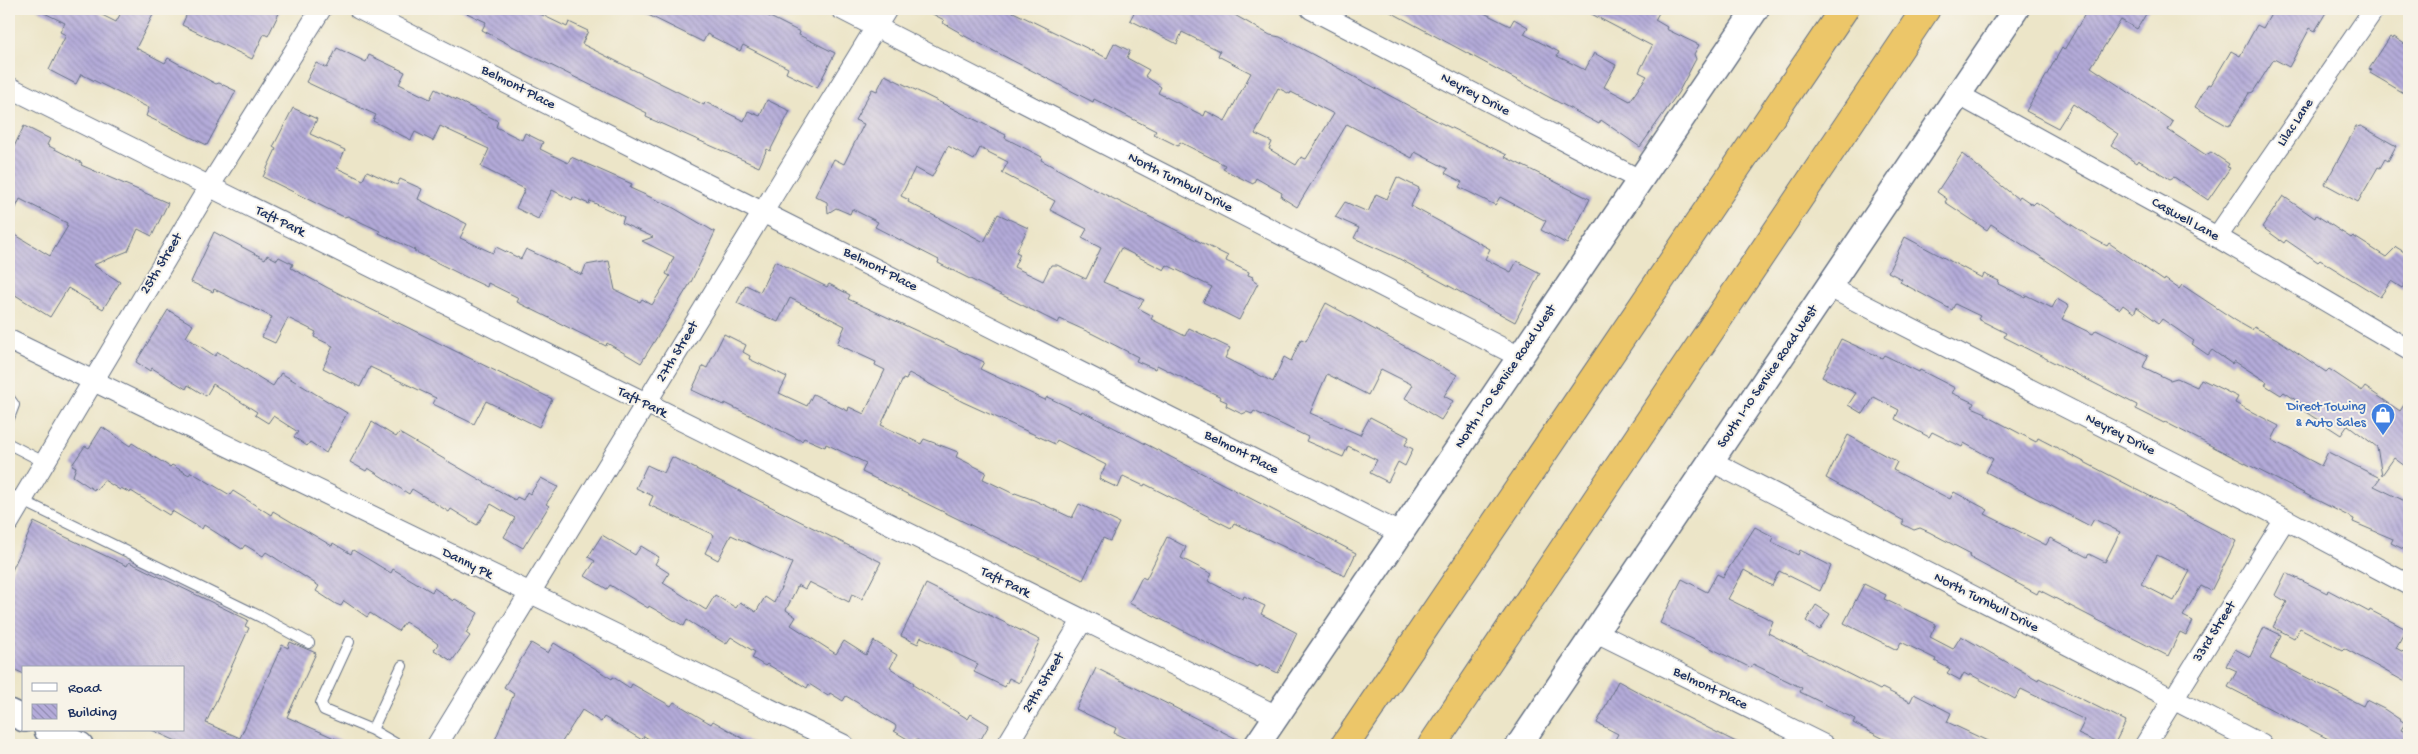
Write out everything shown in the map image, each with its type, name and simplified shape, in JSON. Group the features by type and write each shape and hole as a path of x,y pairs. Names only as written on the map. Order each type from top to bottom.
{"highway":[{"path":"1345,745 1844,9"},
{"path":"1432,745 1926,9"}],"street":[{"name":"25th Street","path":"9,522 15,497 44,462 209,187 321,9"},
{"name":"Belmont Place","path":"359,9 1400,533"},
{"name":"North Turnbull Drive","path":"841,9 1520,357"},
{"name":"27th Street","path":"437,745 764,212 886,9"},
{"name":"Neyrey Drive","path":"1311,9 1640,180"},
{"name":"North I-10 Service Road West","path":"1257,745 1756,9"},
{"name":"South I-10 Service Road West","path":"1519,745 2016,9"},
{"name":"Lilac Lane","path":"2217,237 2374,9"},
{"name":"Taft Park","path":"9,87 1082,621 1277,716"},
{"name":"Caswell Lane","path":"1959,95 2217,237 2409,350"},
{"name":"Neyrey Drive","path":"1829,288 2285,519 2409,585"},
{"name":"Danny Pk","path":"9,340 844,745"},
{"name":"North Turnbull Drive","path":"1711,461 2262,745"},
{"name":"33rd Street","path":"2145,745 2285,519"},
{"name":"29th Street","path":"1006,745 1082,621"},
{"name":"Belmont Place","path":"1596,632 1824,745"},
{"path":"9,712 22,718"},
{"path":"51,732 80,745"}],"lane":[{"path":"9,398 14,405 9,418"},
{"path":"9,444 44,462"},
{"path":"15,497 261,617 309,643"},
{"path":"348,642 321,703 324,710 372,730 398,745"},
{"path":"372,730 402,666"}],"building":[{"path":"36,9 90,9 116,22 123,9 156,9 136,48 165,63 168,58 216,84 219,83 236,91 207,145 146,116 149,108 81,74 76,84 49,70 66,35 60,32 65,23"},
{"path":"189,9 281,9 268,36 264,34 252,59 182,25"},
{"path":"458,9 542,9 540,14 567,27 569,22 588,31 582,44 704,105 705,102 744,121 748,111 760,116 767,100 790,111 770,151 767,149 759,167 646,117 647,113 482,30 486,22"},
{"path":"636,9 754,9 800,32 799,35 835,53 817,88 786,73 788,68 743,45 740,51 707,34 703,42"},
{"path":"923,9 1007,9 1107,58 1114,43 1130,51 1127,58 1149,70 1145,76 1161,87 1158,93 1204,116 1206,111 1225,121 1251,73 1218,56 1220,51 1182,32 1177,44 1130,20 1136,9 1224,9 1270,35 1280,37 1441,123 1507,155 1505,157 1590,199 1567,244 1541,230 1546,221 1500,197 1495,205 1459,187 1462,182 1445,173 1448,169 1415,152 1412,158 1347,124 1297,207 1281,197 1282,193 1256,178 1253,184 1223,169 1225,165 1180,142 1178,146 1154,134 1156,131 1094,99 1093,102 959,33 943,23 944,20","holes":["1278,88 1290,94 1291,92 1334,114 1306,159 1301,157 1296,165 1269,149 1272,142 1255,134"]},
{"path":"1385,9 1476,9 1510,26 1514,19 1528,27 1524,34 1559,52 1557,56 1585,70 1594,53 1616,65 1604,87 1630,101 1647,76 1639,72 1652,46 1582,9 1661,9 1655,20 1667,27 1666,29 1699,45 1694,54 1696,59 1678,93 1640,147 1601,120 1599,124"},
{"path":"2088,9 2149,9 2137,29 2121,20 2091,67 2173,122 2168,130 2206,155 2211,152 2229,164 2227,167 2230,168 2208,200 2174,177 2170,179 2138,160 2136,163 2111,145 2118,134 2073,104 2058,128 2026,111 2062,48 2064,50"},
{"path":"2274,9 2328,9 2315,31 2310,28 2289,67 2274,59 2253,92 2249,93 2231,124 2228,126 2195,107 2208,84 2211,85 2231,51 2240,56 2257,25 2263,28"},
{"path":"2390,37 2393,39 2394,37 2409,47 2409,96 2370,73 2372,70 2369,69"},
{"path":"337,48 366,62 369,55 405,72 399,84 430,99 435,89 498,121 496,127 522,140 525,133 543,142 540,149 568,163 571,157 632,184 630,188 672,207 715,232 691,282 641,363 607,343 606,346 517,302 519,298 488,283 487,287 379,233 380,231 348,216 344,217 263,177 276,149 273,147 293,108 317,119 310,134 345,150 337,168 363,180 367,171 397,185 400,179 422,189 418,199 467,224 460,238 493,253 496,247 521,259 526,249 582,275 586,265 609,261 615,290 640,302 642,299 652,305 670,276 666,274 674,257 642,241 653,237 622,223 624,217 590,201 589,204 573,197 572,200 552,190 538,219 516,208 525,189 481,167 489,149 440,126 433,141 415,132 411,140 373,121 376,115 306,82 316,63 327,68"},
{"path":"885,75 1006,135 1005,138 1042,157 1041,160 1092,188 1228,256 1226,261 1249,272 1248,275 1253,277 1252,279 1258,283 1239,320 1203,302 1212,287 1167,265 1164,270 1121,248 1103,282 1144,300 1138,308 1153,316 1151,319 1185,336 1189,328 1230,348 1225,358 1273,382 1284,357 1291,361 1301,339 1306,341 1326,303 1457,375 1444,396 1453,401 1441,420 1405,398 1413,385 1381,369 1368,395 1327,374 1310,413 1360,435 1370,417 1409,437 1405,445 1413,449 1405,466 1398,462 1388,482 1370,473 1377,460 1348,446 1343,457 1306,441 1308,437 1254,411 1252,414 1247,412 1242,414 1226,406 1227,402 1220,399 1221,397 1157,365 1155,369 1136,361 1138,357 1093,334 1060,319 1058,323 938,263 939,260 875,227 878,222 852,209 850,214 836,208 828,213 827,202 815,196 834,159 844,164 864,124 855,120 872,89 877,91","holes":["948,146 974,160 980,148 1008,162 1002,173 1055,201 1050,210 1087,229 1082,238 1101,248 1086,279 1057,265 1051,265 1043,281 1014,267 1020,254 1016,252 1028,228 998,214 984,242 908,202 909,200 901,196 915,168 932,177"]},
{"path":"24,126 50,139 47,145 82,163 81,165 168,203 152,236 138,229 128,251 93,265 120,282 103,309 68,288 50,317 9,291 9,231 50,256 68,226 66,225 67,223 20,199 9,223 9,157"},
{"path":"2361,126 2396,146 2388,161 2385,159 2380,168 2378,167 2358,202 2325,184 2356,127"},
{"path":"1962,154 2018,199 2020,196 2033,205 2036,202 2092,238 2107,246 2109,243 2164,281 2165,279 2179,289 2182,285 2252,330 2254,327 2277,339 2326,372 2329,369 2362,391 2365,387 2400,411 2409,397 2409,469 2394,458 2382,475 2377,447 2348,425 2341,435 2304,411 2306,407 2284,392 2281,395 2265,385 2267,382 2234,361 2232,364 2212,350 2208,355 2192,344 2194,341 2162,319 2159,323 2137,307 2134,313 2123,305 2120,309 1991,224 1987,230 1945,202 1947,199 1937,192"},
{"path":"1397,177 1419,188 1411,206 1490,249 1485,259 1511,272 1517,261 1540,273 1515,322 1396,257 1354,238 1359,228 1335,217 1345,202 1368,212 1376,194 1387,199"},
{"path":"2283,196 2315,218 2316,215 2351,238 2353,236 2386,257 2396,247 2409,255 2409,278 2402,288 2391,281 2380,297 2320,260 2318,262 2286,240 2284,243 2262,227"},
{"path":"214,232 265,259 267,255 277,260 279,257 293,264 291,268 328,288 552,399 539,427 486,401 474,424 433,404 436,398 370,367 360,387 323,368 333,346 314,337 316,332 288,318 275,343 262,337 272,317 214,289 213,292 191,282"},
{"path":"1905,237 1982,278 1984,274 1999,281 1998,284 2025,297 2026,295 2052,308 2057,299 2069,306 2062,319 2093,334 2096,330 2148,356 2143,367 2170,380 2177,378 2197,387 2201,379 2238,397 2235,403 2279,426 2272,440 2321,466 2328,452 2380,478 2374,486 2409,503 2409,552 2391,543 2393,539 2353,522 2354,519 2136,409 2137,405 2004,337 2006,333 1978,319 1980,316 1955,304 1952,310 1900,282 1902,279 1888,272"},
{"path":"775,261 827,287 829,284 850,295 848,299 984,362 980,369 1045,400 1047,397 1081,413 1082,411 1356,553 1345,576 1234,523 1231,528 1145,484 1144,486 1123,476 1118,488 1099,479 1106,465 1057,440 1055,444 963,402 909,373 906,380 903,379 881,425 921,444 924,439 958,452 956,457 986,472 983,479 1072,518 1079,504 1119,523 1110,541 1103,538 1083,580 862,472 866,463 826,444 825,447 804,438 802,441 725,403 724,405 692,390 703,366 707,368 724,334 746,345 743,352 750,356 749,359 787,377 779,393 807,406 813,394 848,411 849,407 864,414 885,370 875,365 876,362 837,344 845,326 790,298 778,322 737,303 746,285 760,292"},
{"path":"168,310 193,325 186,337 215,356 218,352 273,386 281,373 347,413 326,453 310,442 307,446 294,437 298,432 273,416 268,423 255,415 257,412 213,384 206,396 188,385 186,389 152,368 150,371 136,362"},
{"path":"1841,339 1882,358 1884,355 1919,372 1920,370 1955,388 1952,393 1974,403 1972,407 2036,442 2038,438 2236,541 2211,591 2201,586 2183,616 2193,621 2186,635 2180,632 2168,656 2039,590 2037,594 1969,557 1971,554 1929,532 1920,528 1914,530 1902,524 1904,521 1826,478 1848,435 1897,462 1893,470 1950,499 1954,492 1988,510 1985,514 2046,545 2050,538 2087,557 2089,554 2105,562 2120,532 2094,519 2090,526 1986,472 1993,459 1964,443 1962,447 1932,432 1929,437 1895,419 1899,410 1874,397 1863,414 1848,405 1856,393 1822,377","holes":["2157,555 2190,571 2174,601 2141,584"]},
{"path":"372,422 396,437 399,433 515,500 517,497 523,500 527,492 530,494 541,478 558,487 546,504 549,506 523,548 504,537 515,518 491,504 477,525 451,509 449,512 412,489 409,494 368,468 366,471 350,462"},
{"path":"102,427 130,446 132,443 170,467 172,465 189,475 191,472 230,495 233,491 271,515 273,511 332,546 333,543 351,554 353,550 391,573 393,569 432,592 434,588 453,601 455,599 478,613 466,633 470,636 452,661 434,650 438,644 405,622 398,631 370,613 367,617 344,601 341,606 336,604 316,591 319,586 266,552 263,556 245,545 242,549 204,525 202,529 172,511 169,515 131,491 130,493 121,488 120,490 104,480 97,490 95,488 94,490 73,476 76,467 72,465 85,446 89,448"},
{"path":"672,457 881,562 862,599 852,594 849,602 809,582 805,589 798,585 786,610 796,617 791,625 836,654 844,641 866,655 874,641 897,655 890,668 914,683 913,685 968,719 971,714 989,725 981,739 979,738 974,745 926,745 917,740 914,743 894,731 895,725 846,696 843,701 830,693 828,696 809,684 807,688 767,664 765,666 752,658 755,652 731,637 726,644 687,620 684,626 649,606 648,608 610,585 607,589 585,576 595,561 588,557 602,535 635,555 641,546 659,557 655,564 669,573 663,583 706,610 715,595 736,608 740,602 756,612 765,597 774,603 792,563 731,535 718,560 705,553 714,535 649,505 653,496 636,488 647,465 664,473"},
{"path":"34,522 127,566 129,562 248,620 245,626 249,628 206,723 240,738 282,645 288,648 290,642 316,653 287,717 350,745 185,745 156,732 185,732 185,666 22,666 22,673 9,667 9,577"},
{"path":"1755,527 1774,537 1772,542 1798,555 1800,550 1831,566 1820,591 1779,571 1772,586 1744,570 1728,599 1773,621 1768,633 1880,690 1882,688 1910,702 1914,694 1951,713 1947,722 1996,745 1889,745 1888,741 1853,723 1855,719 1800,692 1802,688 1753,664 1751,668 1660,623 1682,579 1707,592 1717,574 1723,577"},
{"path":"1167,537 1186,547 1181,558 1212,574 1208,581 1243,599 1244,596 1265,606 1261,614 1297,633 1278,673 1259,664 1258,667 1239,659 1129,603 1142,577 1146,579"},
{"path":"2286,573 2327,593 2328,590 2406,629 2396,648 2409,655 2409,684 2344,648 2342,650 2300,628 2294,638 2273,627 2287,602 2275,595"},
{"path":"926,584 1040,640 1019,683 1009,678 1005,687 974,672 978,664 921,637 918,644 901,636"},
{"path":"1864,584 1886,595 1884,599 1936,624 1930,637 1953,649 1961,636 2038,680 2039,678 2126,721 2114,745 2103,745 2078,734 2085,720 2021,689 2015,699 1970,674 1969,676 1964,673 1960,680 1947,673 1950,669 1935,661 1936,659 1901,642 1897,650 1844,623"},
{"path":"1816,605 1830,614 1820,630 1806,621"},
{"path":"2264,627 2281,635 2270,659 2363,706 2366,700 2384,709 2405,723 2401,730 2409,734 2409,745 2340,745 2228,687 2237,671 2226,666 2235,649 2250,657"},
{"path":"531,643 548,653 554,643 612,679 613,677 630,688 632,684 671,706 674,702 711,724 713,721 754,745 659,745 644,736 642,740 604,717 601,722 582,710 560,745 493,745 514,694 504,687"},
{"path":"1096,668 1243,742 1243,745 1139,745 1114,733 1116,728 1076,709"},
{"path":"1618,681 1742,745 1612,745 1618,734 1597,723"}],"place":[{"name":"Direct Towing & Auto Sales","path":"2383,436"}]}
